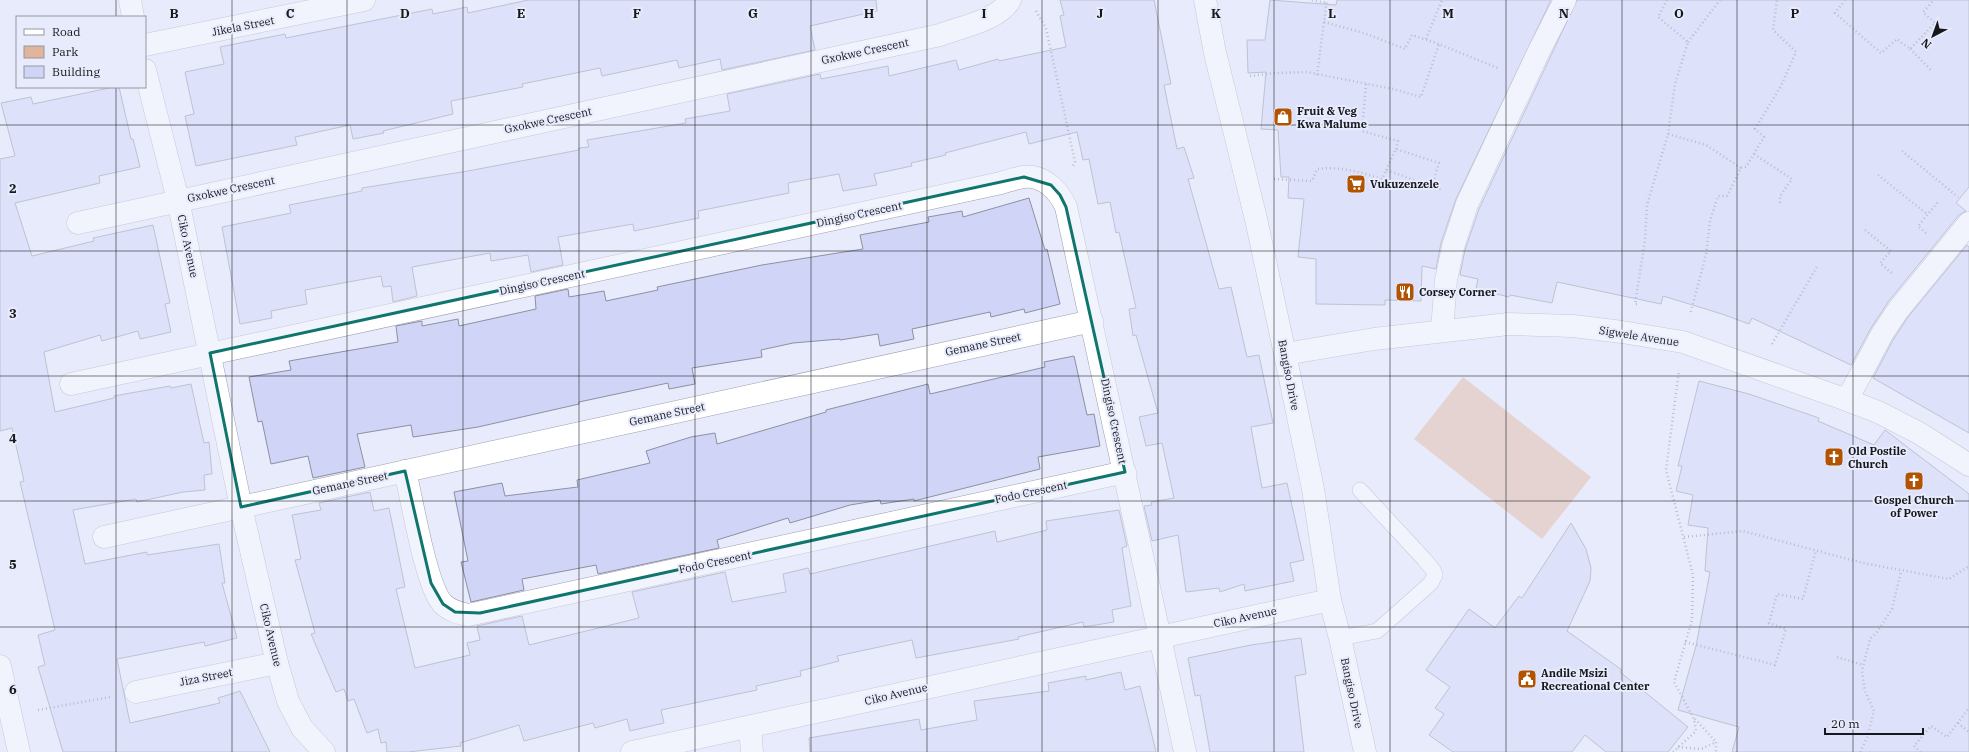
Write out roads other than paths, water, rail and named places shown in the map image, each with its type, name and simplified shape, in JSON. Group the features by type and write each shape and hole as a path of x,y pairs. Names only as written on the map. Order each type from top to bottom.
{"street":[{"path":"130,0 133,16"},
{"name":"Jikela Street","path":"146,45 301,7 364,0"},
{"name":"Gxokwe Crescent","path":"78,223 940,35 997,14 1006,7 1010,0"},
{"name":"Bangiso Drive","path":"1205,0 1244,175 1256,219 1285,354 1313,489 1330,600 1340,638 1365,752"},
{"path":"1442,330 1446,280 1453,247 1466,204 1565,0"},
{"name":"Ciko Avenue","path":"146,74 178,200 241,507 277,663 288,701 302,728 324,752"},
{"name":"Dingiso Crescent","path":"210,353 1024,177 1038,179 1051,185 1060,195 1066,207 1161,635"},
{"path":"1847,400 1882,334 1912,291 1969,223"},
{"name":"Gemane Street","path":"241,507 1092,320"},
{"name":"Sigwele Avenue","path":"1285,354 1374,339 1442,330 1508,324 1573,326 1622,332 1683,342 1847,400 1878,412 1919,433 1969,465"},
{"path":"71,384 210,353"},
{"name":"Fodo Crescent","path":"406,471 430,583 443,604 455,612 468,614 480,613 1124,472"},
{"path":"104,537 241,507"},
{"name":"Ciko Avenue","path":"632,752 1161,635 1330,600"},
{"path":"1161,635 1185,752"},
{"name":"Jiza Street","path":"136,692 277,663"},
{"path":"0,666 19,752"},
{"path":"750,726 752,752"}],"lane":[{"path":"1340,638 1377,631 1431,583 1435,575 1424,559 1360,490"}],"place":[{"name":"Fruit & Veg Kwa Malume","path":"1283,117"},
{"name":"Vukuzenzele","path":"1356,184"},
{"name":"Corsey Corner","path":"1405,292"},
{"name":"Old Postile Church","path":"1834,457"},
{"name":"Gospel Church of Power","path":"1914,481"},
{"name":"Andile Msizi Recreational Center","path":"1527,679"}]}
